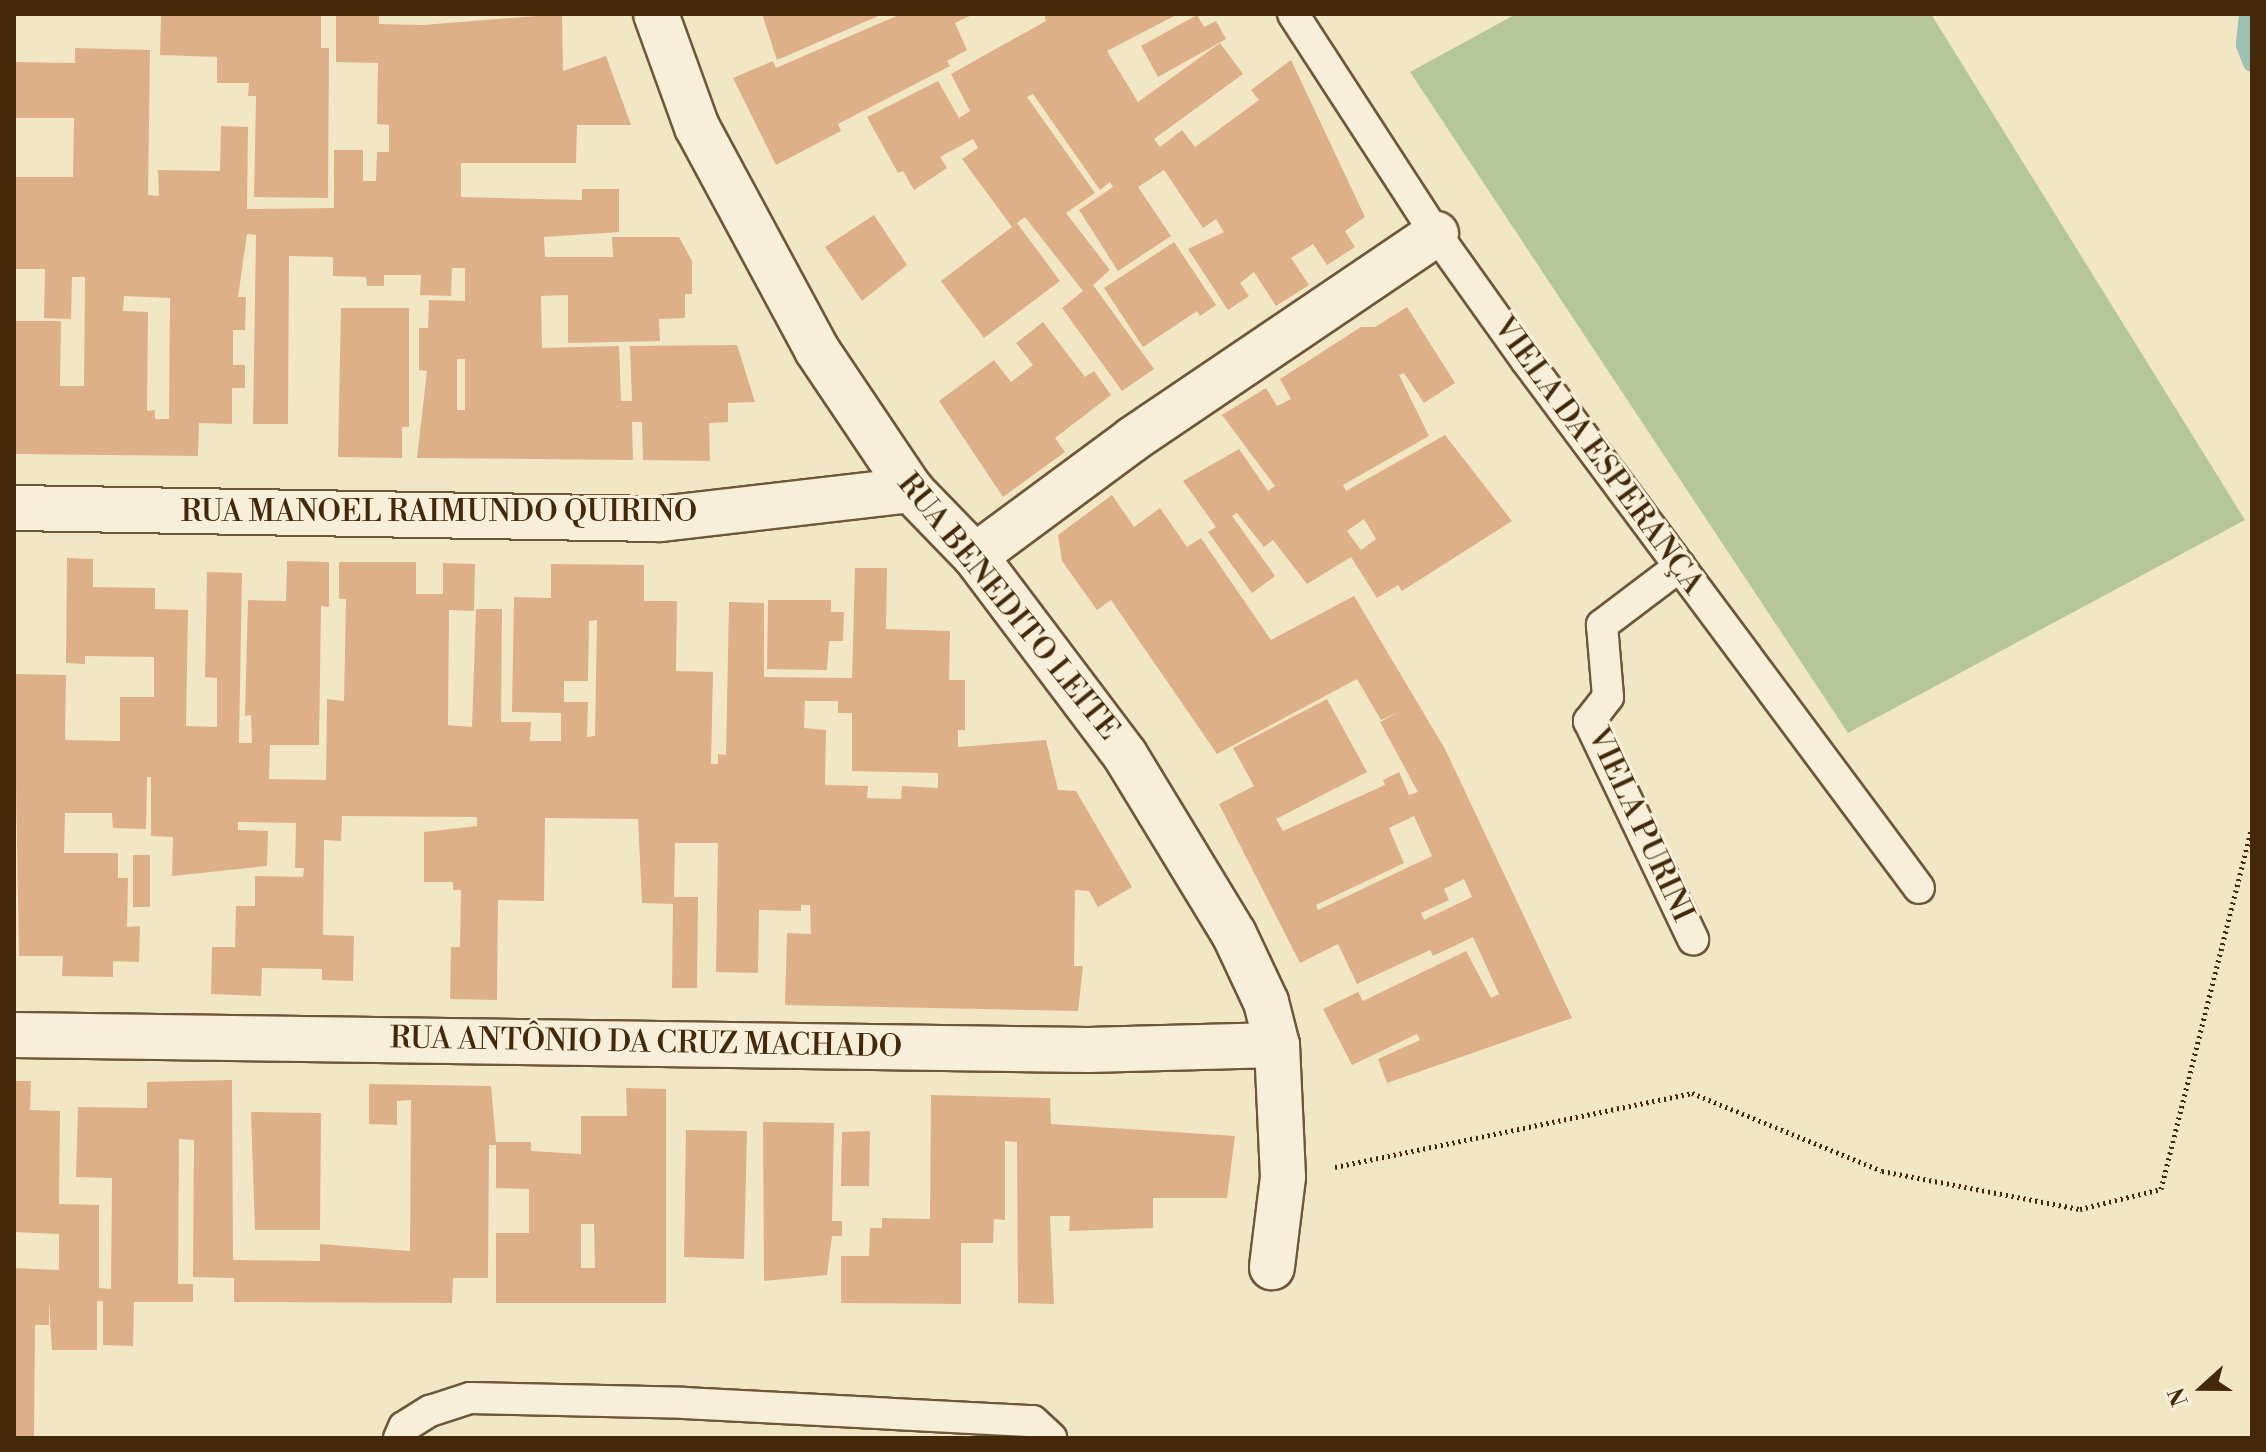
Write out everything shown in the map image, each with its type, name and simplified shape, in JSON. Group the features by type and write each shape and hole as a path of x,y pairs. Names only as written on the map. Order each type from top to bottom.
{"street":[{"name":"RUA BENEDITO LEITE","path":"656,14 675,75 727,183 817,350 911,490 975,556 1125,755 1234,934 1266,1002 1277,1045 1283,1177 1272,1267"},
{"path":"975,556 1133,439 1436,234"},
{"name":"RUA MANOEL RAIMUNDO QUIRINO","path":"14,508 660,519 911,490"},
{"name":"RUA ANTÔNIO DA CRUZ MACHADO","path":"14,1035 1088,1050 1277,1045"}],"lane":[{"name":"VIELA DA ESPERANÇA","path":"1293,14 1436,234 1919,888"},
{"name":"VIELA PURINI","path":"1680,566 1602,625 1608,697 1589,721 1693,939"},
{"path":"399,1438 404,1427 430,1411 470,1398 684,1403 1033,1421 1051,1438"}],"path":[{"path":"1283,1177 1692,1093 1882,1171 2080,1209 2161,1189 2252,828"}],"green space":[{"path":"1516,14 1931,14 2245,520 1848,733 1410,72"}],"building":[{"path":"161,14 321,14 321,48 329,48 328,198 254,197 256,96 248,96 249,83 217,83 217,57 160,55"},
{"path":"336,14 379,14 379,24 423,25 562,14 563,71 606,56 631,125 577,125 576,163 461,163 461,197 582,200 582,189 619,189 619,232 544,237 545,257 613,257 612,237 679,237 692,261 692,294 685,294 685,318 659,319 660,341 568,343 568,295 541,296 542,348 619,346 621,401 632,401 630,346 737,345 755,402 728,403 728,422 709,423 710,461 643,460 642,422 632,422 633,460 417,458 427,371 419,370 419,328 428,328 429,300 465,301 465,268 452,268 451,296 420,295 421,275 384,275 384,286 367,286 366,277 333,276 333,257 289,256 288,424 253,424 256,235 247,234 238,297 246,297 245,330 233,330 233,365 245,365 245,388 232,388 232,424 199,423 198,456 14,454 14,321 61,321 60,386 84,386 85,277 72,277 71,319 44,318 45,269 14,269 14,177 73,177 74,118 14,118 14,62 75,63 75,48 150,50 148,195 159,196 158,170 220,171 221,126 248,127 247,209 334,208 334,150 363,150 363,181 376,181 377,152 389,152 389,125 377,124 378,63 336,62","holes":["124,296 170,298 169,419 155,419 155,410 147,411 148,312 123,311","457,359 465,359 465,410 457,410"]},
{"path":"762,14 883,14 777,60"},
{"path":"901,14 974,14 955,23 967,50 947,61 950,66 838,124 841,131 776,165 733,78 773,61 776,68"},
{"path":"1044,14 1178,14 1107,51 1138,102 1220,43 1243,74 1154,139 1160,147 1182,130 1195,147 1259,100 1251,90 1291,60 1365,217 1345,231 1355,247 1327,265 1313,244 1291,258 1309,285 1276,306 1254,272 1240,283 1249,296 1228,310 1188,249 1224,232 1216,219 1203,228 1164,170 1138,187 1171,236 1118,271 1079,210 1113,187 1110,182 1100,190 1033,94 1027,97 1095,193 1066,213 1110,270 1093,285 1154,369 1122,391 1062,308 1083,291 1025,217 1017,223 1060,281 984,338 941,281 1012,227 962,159 978,148 973,139 940,157 947,168 914,190 903,171 898,173 867,117 938,81 959,118 970,111 951,74 1046,21"},
{"path":"1197,15 1204,27 1216,21 1226,39 1158,77 1141,46"},
{"path":"874,215 907,265 862,301 825,247"},
{"path":"1174,242 1216,305 1200,316 1197,311 1143,347 1104,288"},
{"path":"1407,307 1455,383 1424,403 1404,373 1399,375 1429,436 1343,485 1346,491 1445,435 1512,521 1402,591 1398,585 1377,598 1351,557 1307,584 1273,540 1264,547 1237,513 1232,516 1275,576 1252,593 1208,532 1216,527 1183,481 1239,449 1268,491 1275,486 1222,415 1266,388 1277,406 1291,399 1280,379 1361,327 1375,327","holes":["1364,519 1376,539 1361,550 1347,531"]},
{"path":"341,308 409,308 409,427 402,427 402,458 338,457"},
{"path":"1043,322 1085,377 1094,371 1111,395 1055,438 1065,452 1003,497 939,401 994,360 1011,382 1033,365 1016,343"},
{"path":"1112,495 1134,527 1160,508 1187,547 1201,538 1271,640 1354,596 1445,749 1572,1018 1387,1083 1378,1059 1420,1040 1417,1034 1352,1065 1323,1009 1358,992 1363,1001 1466,951 1491,998 1499,994 1473,937 1433,956 1430,950 1357,984 1338,944 1300,963 1219,804 1254,786 1233,748 1327,699 1367,772 1276,819 1283,831 1385,785 1383,780 1399,772 1409,795 1418,792 1380,722 1398,712 1381,720 1357,679 1217,754 1111,600 1097,610 1062,561 1058,535","holes":["1414,816 1432,856 1318,910 1316,905 1404,863 1389,828","1464,879 1472,897 1424,920 1421,913 1449,900 1444,889"]},
{"path":"67,558 93,559 93,587 155,588 155,609 188,610 186,726 217,727 217,678 205,677 207,572 242,573 239,743 252,743 251,715 245,716 248,600 286,601 287,561 329,562 329,607 321,606 319,745 270,745 269,779 326,780 327,699 344,701 346,599 339,599 339,562 416,562 416,594 443,594 443,563 475,564 474,611 449,610 448,725 472,727 476,609 502,609 501,722 531,722 530,741 561,741 561,713 512,712 514,597 551,598 551,564 644,565 644,601 677,601 676,671 713,672 711,764 718,764 718,754 726,755 729,602 764,603 764,677 852,678 855,568 887,568 886,629 950,631 949,680 965,680 965,730 958,730 958,747 1046,740 1058,790 1076,791 1132,887 1098,907 1089,891 1075,890 1074,966 1083,966 1078,1011 785,1005 787,933 811,934 810,905 801,905 801,911 759,910 758,973 716,972 718,843 675,843 674,897 698,897 697,988 672,988 673,904 642,903 638,819 545,818 544,901 498,900 497,1000 450,999 451,947 460,947 461,890 453,890 453,882 424,882 424,832 477,826 477,817 342,816 341,841 324,840 323,935 354,936 353,981 322,980 322,969 262,968 261,996 211,994 212,947 235,947 236,906 255,906 255,876 303,877 304,868 295,868 296,823 238,822 238,830 268,831 267,866 172,876 173,837 151,836 151,777 147,777 146,829 113,828 112,813 65,813 64,853 118,853 118,878 128,878 127,927 140,926 139,962 113,961 113,977 62,976 63,956 19,956 14,674 66,675 65,740 120,741 120,697 154,697 154,657 85,656 85,664 66,663","holes":["597,620 595,736 587,737 588,702 564,702 564,681 588,681 589,621","805,701 838,701 838,713 852,713 852,771 938,773 938,788 902,786 901,799 867,798 868,786 825,785 826,730 804,728"]},
{"path":"768,600 831,600 831,612 844,612 843,641 829,641 827,670 767,669"},
{"path":"133,855 150,855 150,907 133,907"},
{"path":"232,1080 233,1260 320,1261 320,1244 410,1251 411,1100 397,1101 397,1125 369,1124 369,1084 491,1086 496,1142 531,1142 531,1151 581,1154 581,1116 627,1116 626,1088 666,1089 666,1303 496,1303 496,1233 529,1233 529,1189 496,1188 496,1145 489,1145 488,1278 453,1278 452,1303 234,1302 234,1278 193,1277 194,1140 179,1139 178,1284 193,1284 193,1302 134,1302 133,1346 103,1345 103,1301 97,1301 97,1350 52,1350 49,1301 49,1325 35,1325 34,1438 14,1438 14,1268 59,1270 59,1234 14,1232 14,1081 31,1081 30,1110 60,1111 59,1204 99,1205 99,1288 111,1289 112,1178 76,1177 78,1107 147,1108 147,1082","holes":["581,1224 594,1224 595,1268 581,1268"]},
{"path":"931,1095 1050,1098 1051,1124 1235,1136 1227,1198 1153,1198 1153,1228 1069,1231 1070,1216 1050,1216 1054,1304 1018,1303 1017,1142 1005,1141 1005,1220 994,1219 993,1243 961,1243 961,1304 841,1303 841,1256 869,1256 870,1228 882,1228 882,1218 930,1219"},
{"path":"251,1112 321,1113 320,1230 255,1230"},
{"path":"763,1122 834,1123 832,1221 842,1221 842,1236 832,1236 827,1275 764,1281"},
{"path":"686,1130 747,1131 744,1259 684,1257"},
{"path":"870,1131 869,1186 841,1186 842,1132"}],"waterway":[{"path":"2248,14 2245,45 2252,63"}]}
